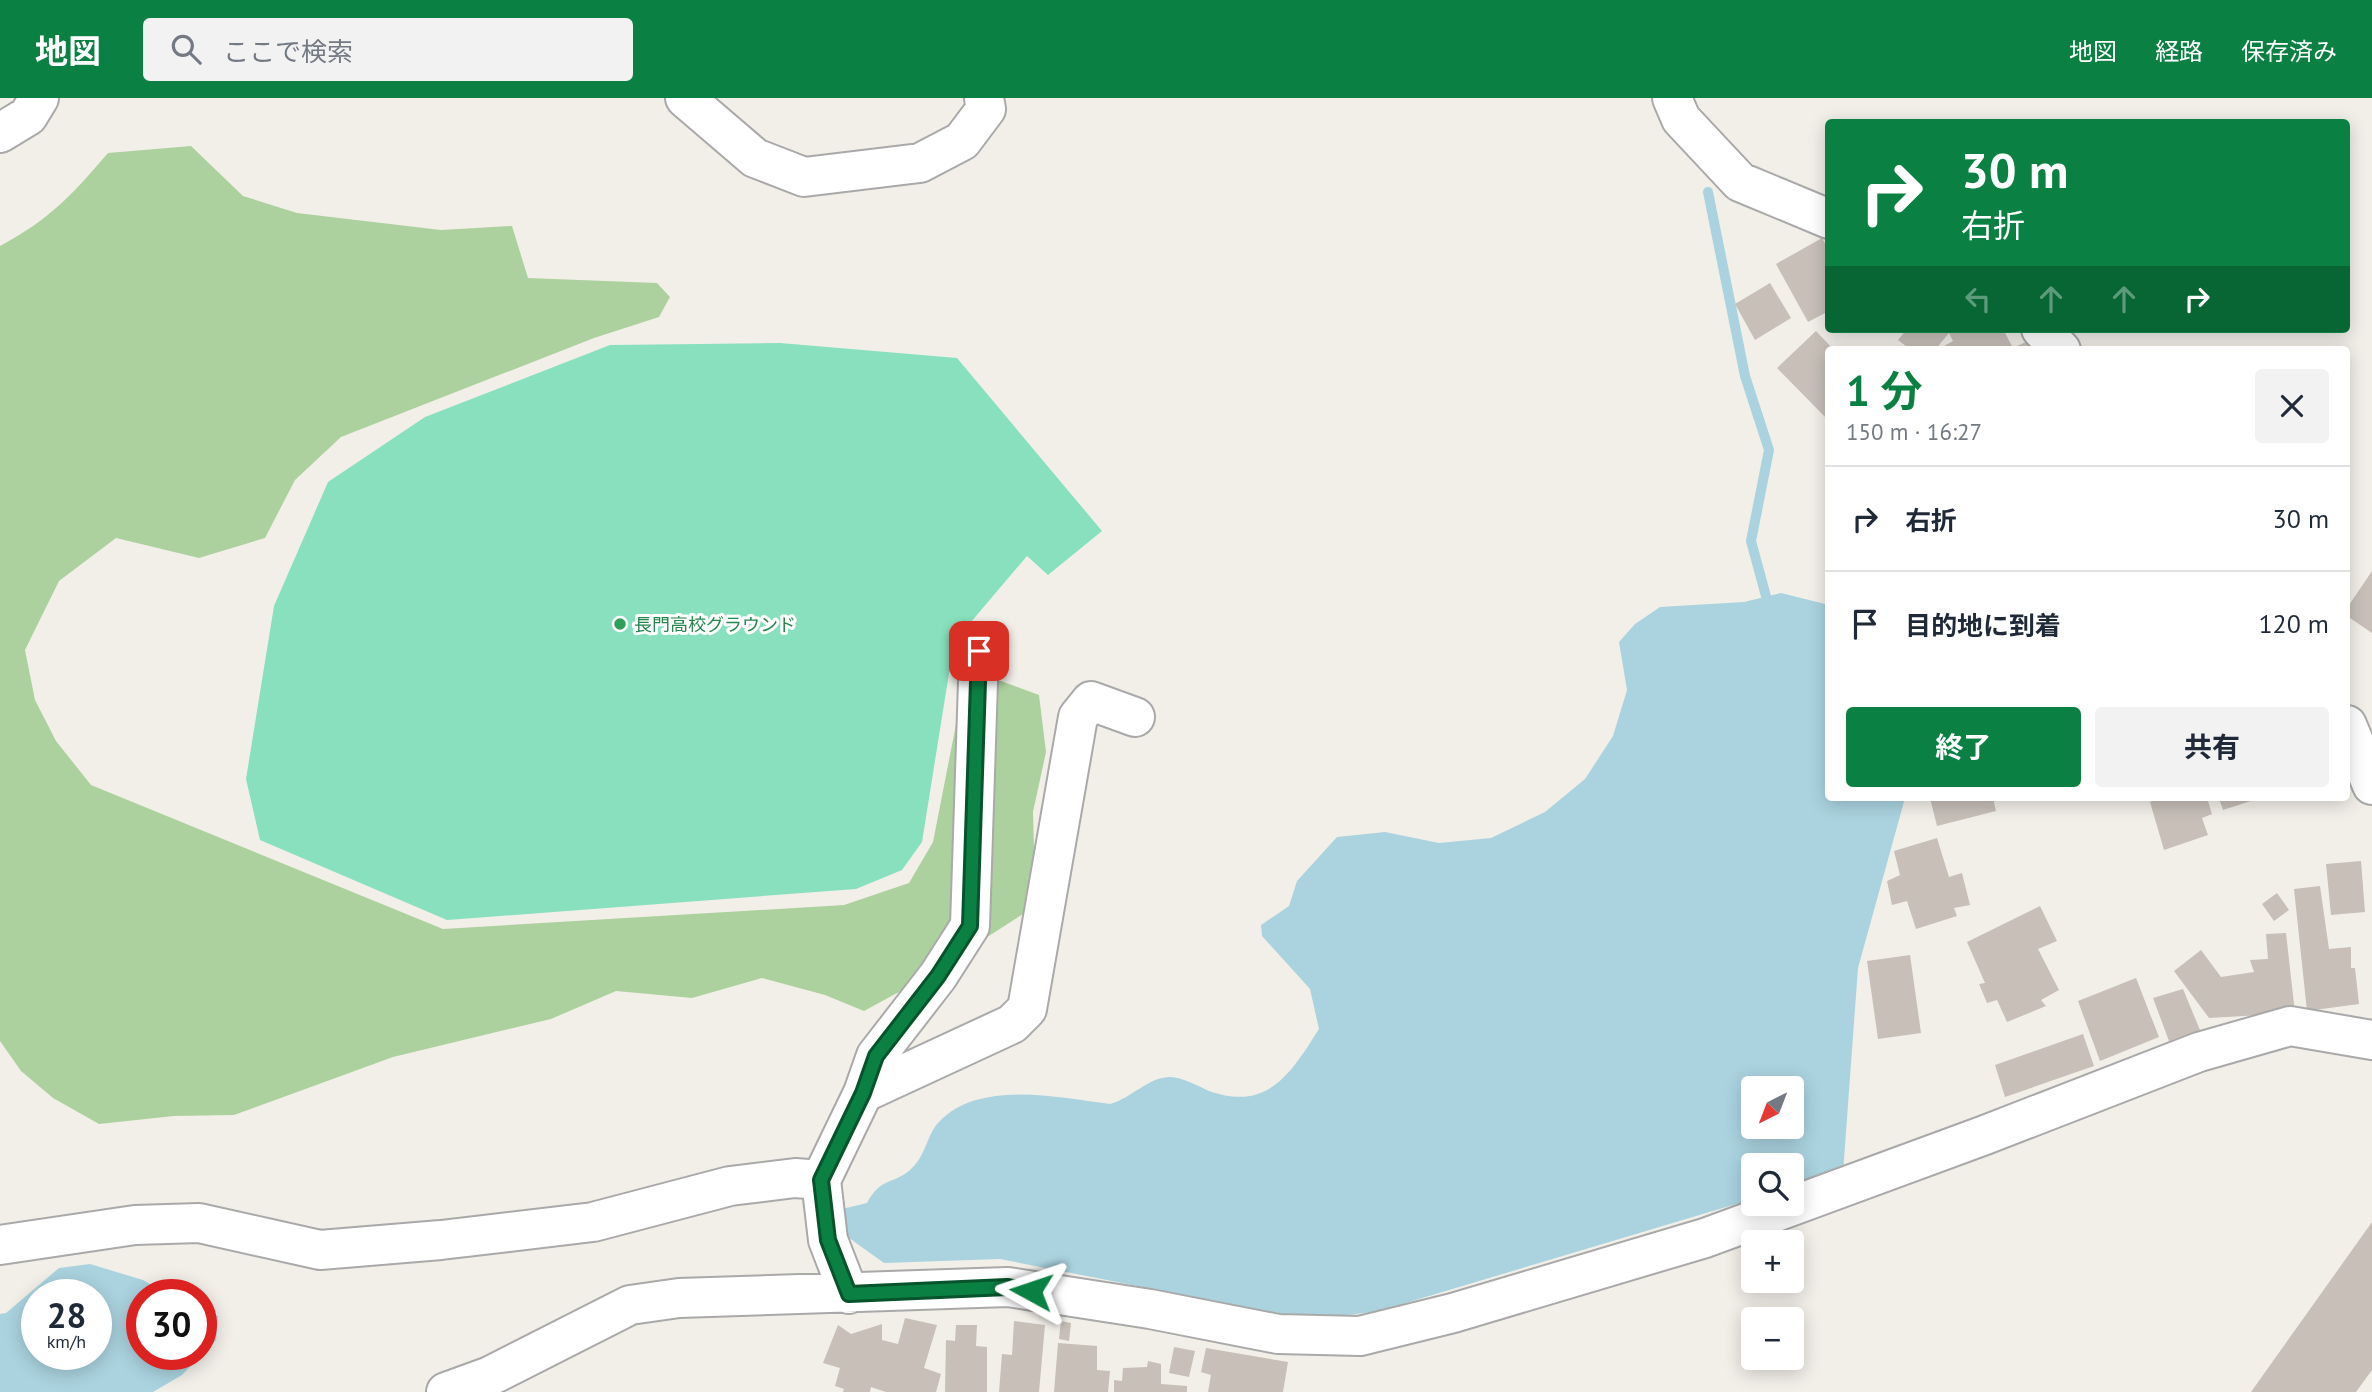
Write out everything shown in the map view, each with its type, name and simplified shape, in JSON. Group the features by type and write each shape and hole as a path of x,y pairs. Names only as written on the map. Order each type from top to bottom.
{"street":[{"path":"0,133 27,117 39,98"},
{"path":"684,98 755,158 804,177 920,163 962,141 986,109 984,98"},
{"path":"1672,98 1681,119 1740,182 1825,217"},
{"path":"2045,333 2057,346"},
{"path":"849,1294 828,1240 821,1180 863,1093 876,1056 938,976 970,926 979,651"},
{"path":"863,1093 1012,1024 1027,1009 1078,717 1091,701 1135,717"},
{"path":"2350,732 2372,785"},
{"path":"446,1392 490,1376 631,1305 679,1298 1007,1287 1150,1309 1278,1334 1360,1336 1453,1313 1705,1238 1985,1135 2199,1052 2290,1026 2372,1040"},
{"path":"0,1245 135,1225 199,1223 248,1232 306,1249 374,1246 593,1222 730,1186 796,1178 821,1180"}],"green space":[{"path":"191,146 243,196 297,213 441,230 512,226 528,278 657,283 670,297 659,317 594,338 341,437 295,480 265,538 199,558 116,538 59,581 25,650 35,700 56,741 91,785 443,929 844,905 909,883 933,842 959,709 998,680 1039,695 1046,752 1033,812 1035,887 1026,912 919,981 864,1011 825,995 762,978 692,998 616,991 551,1019 393,1057 234,1115 174,1116 99,1124 53,1098 21,1071 0,1041 0,246 59,206 108,153"},
{"name":"長門高校グラウンド","path":"780,343 957,358 1102,531 1048,575 1027,556 954,642 922,842 902,870 856,889 447,920 260,840 246,779 274,606 328,482 425,417 610,345"}],"water":[{"path":"1781,593 1825,604 1825,801 1904,801 1858,968 1843,1173 1804,1184 1804,1153 1741,1153 1741,1203 1379,1311 1310,1320 1000,1259 884,1263 842,1233 842,1209 867,1203 872,1194 883,1185 906,1173 917,1163 939,1122 955,1109 975,1100 1020,1095 1110,1104 1154,1081 1169,1077 1230,1096 1247,1096 1276,1084 1298,1060 1319,1029 1310,989 1262,936 1261,925 1289,906 1297,881 1337,837 1385,832 1439,843 1491,838 1545,812 1585,779 1613,736 1627,690 1619,642 1635,624 1660,607 1744,602"},
{"path":"90,1264 140,1279 126,1279 126,1370 187,1370 153,1392 0,1392 0,1314 6,1313 21,1300 21,1370 112,1370 112,1279 46,1279 59,1268"}],"building":[{"path":"1822,238 1825,243 1825,313 1808,322 1776,264"},
{"path":"1770,283 1791,318 1755,340 1735,304"},
{"path":"1816,331 1830,346 1825,346 1825,417 1777,368"},
{"path":"1904,333 1949,333 1938,346 1906,346 1898,340"},
{"path":"1949,333 2005,333 2012,346 1944,346 1953,341"},
{"path":"2030,340 2034,346 2017,346"},
{"path":"2372,571 2372,633 2350,618 2350,604"},
{"path":"1931,801 1994,801 1996,811 1937,826"},
{"path":"2208,801 2212,814 2202,818 2208,835 2164,850 2150,802"},
{"path":"2220,801 2251,801 2223,810"},
{"path":"1937,838 1949,877 1962,873 1970,905 1954,908 1957,916 1916,929 1907,901 1892,905 1887,881 1900,875 1894,851"},
{"path":"2361,861 2365,912 2331,915 2326,864"},
{"path":"2320,886 2329,949 2351,947 2351,968 2355,968 2359,1004 2307,1011 2294,889"},
{"path":"2277,893 2289,910 2274,921 2262,904"},
{"path":"2040,906 2057,941 2038,949 2059,990 2041,1000 2046,1006 2007,1022 1997,1000 1987,1003 1979,984 1985,983 1967,942"},
{"path":"2286,933 2295,1013 2209,1018 2174,971 2201,950 2221,977 2254,972 2250,960 2268,959 2266,934"},
{"path":"1910,955 1921,1033 1878,1039 1867,961"},
{"path":"2136,978 2159,1037 2100,1061 2078,1001"},
{"path":"2183,989 2200,1030 2169,1041 2153,998"},
{"path":"2083,1034 2094,1066 2005,1097 1995,1065"},
{"path":"2372,1222 2372,1370 2356,1392 2251,1392"},
{"path":"905,1318 937,1325 924,1368 941,1374 936,1392 886,1392 871,1387 870,1392 843,1392 844,1389 835,1386 840,1368 823,1363 838,1325 851,1334 882,1324 882,1340 898,1344"},
{"path":"1014,1321 1045,1325 1039,1392 999,1392 1002,1354 1012,1355"},
{"path":"1061,1321 1071,1323 1069,1341 1059,1339"},
{"path":"956,1325 977,1325 976,1346 987,1347 987,1392 945,1392 946,1340 955,1341"},
{"path":"1058,1343 1097,1346 1097,1370 1110,1371 1108,1392 1054,1392"},
{"path":"1174,1347 1195,1351 1189,1377 1169,1373"},
{"path":"1206,1348 1288,1362 1283,1392 1208,1392 1211,1375 1201,1372"},
{"path":"1148,1361 1161,1364 1161,1384 1187,1386 1187,1392 1114,1392 1114,1380 1122,1381 1123,1368 1147,1367"}],"waterway":[{"path":"1708,192 1745,376 1769,450 1751,541 1770,611"}],"place":[{"name":"長門高校グラウンド","path":"620,624"}],"route":[{"path":"979,651 970,926 938,976 876,1056 863,1093 821,1180 822,1198 828,1240 849,1294 1007,1287 1031,1291"}]}
